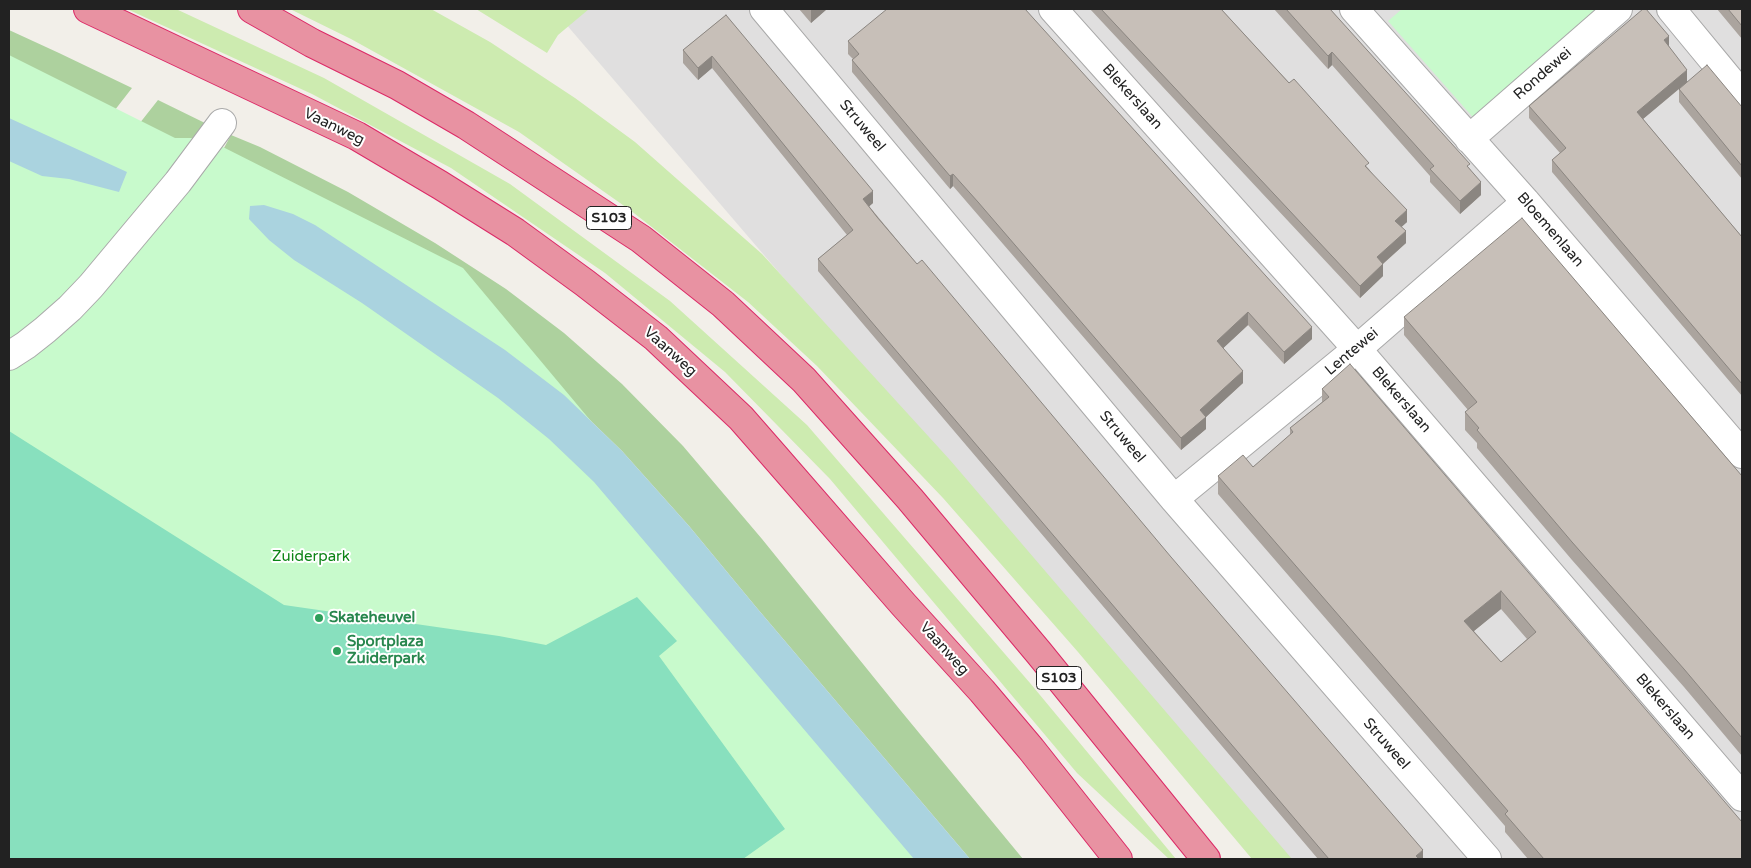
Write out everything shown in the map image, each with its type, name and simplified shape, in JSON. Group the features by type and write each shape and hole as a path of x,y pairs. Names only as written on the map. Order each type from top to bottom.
{"highway":[{"name":"Vaanweg","path":"88,9 356,136 515,232 656,338 741,418 903,604 982,691 1031,749 1118,859"},
{"name":"S103","path":"252,9 397,85 466,125 641,239 723,304 804,380 910,499 1039,653 1206,859"}],"street":[{"name":"Struweel","path":"764,9 1174,499 1487,859"},
{"name":"Blekerslaan","path":"1053,9 1357,349 1742,797"},
{"name":"Bloemenlaan","path":"1354,9 1526,202 1742,454"},
{"name":"Rondewei","path":"1469,139 1618,9"},
{"path":"1671,9 1742,95"},
{"path":"9,356 46,330 91,286 178,182 222,122"},
{"name":"Lentewei","path":"1174,499 1357,349 1526,202"}],"shaded area":[{"path":"553,9 1742,9 1742,859 1282,859"}],"green space":[{"path":"127,9 176,9 324,78 510,184 670,301 807,425 1030,683 1176,859 1169,859 1077,773 830,479 725,372 605,273 451,168 312,94"},
{"path":"290,9 431,9 490,42 575,98 635,142 762,254 950,460 1292,859 1252,859 1078,652 943,498 817,366 748,302 630,210 519,132 351,39"},
{"path":"476,9 589,9 558,35 547,53"},
{"path":"1402,9 1606,9 1478,123 1388,21"},
{"path":"9,30 132,88 104,124 9,71"},
{"name":"Zuiderpark","path":"9,55 175,138 205,138 463,268 957,859 9,859"},
{"path":"158,100 207,124 168,162 128,138"},
{"path":"231,135 260,147 348,192 435,243 506,289 564,333 622,384 683,446 762,539 1023,859 970,859 689,526 622,451 564,395 211,172"},
{"name":"Sportplaza Zuiderpark","path":"9,431 284,605 499,636 546,645 637,597 677,641 659,656 785,829 743,859 9,859"}],"water":[{"path":"9,118 127,172 119,192 69,179 42,176 9,161"},
{"path":"264,205 293,214 315,225 505,350 564,395 622,451 689,526 970,859 914,859 594,482 549,439 498,398 362,303 294,260 269,240 249,219 250,206"}],"building":[{"path":"887,9 1025,9 1312,327 1284,352 1248,312 1217,341 1243,371 1200,410 1206,417 1181,438 978,202 953,174 950,176 852,60 859,54 848,41"},
{"path":"1101,9 1221,9 1289,83 1294,79 1369,163 1365,166 1407,210 1395,221 1406,231 1377,257 1383,264 1360,286"},
{"path":"1286,9 1330,9 1470,164 1467,166 1481,182 1460,201 1430,169 1434,166 1332,52 1328,56"},
{"path":"1643,9 1646,9 1669,36 1664,40 1687,70 1637,112 1742,237 1742,384 1552,160 1566,148 1529,106"},
{"path":"1728,9 1742,9 1742,26"},
{"path":"726,15 873,191 863,199 877,217 917,264 922,260 1171,557 1423,850 1416,856 1419,859 1329,859 818,259 853,230 712,56 698,68 683,50"},
{"path":"1707,65 1742,107 1742,166 1679,89"},
{"path":"1522,218 1742,476 1742,738 1477,430 1479,428 1465,412 1477,402 1404,317"},
{"path":"1350,364 1742,822 1742,859 1544,859 1505,814 1508,811 1218,476 1243,455 1253,467 1293,432 1290,428 1329,397 1322,389","holes":["1501,591 1536,632 1501,662 1464,621"]}],"place":[{"name":"Skateheuvel","path":"319,618"},
{"name":"Sportplaza Zuiderpark","path":"337,651"}]}
